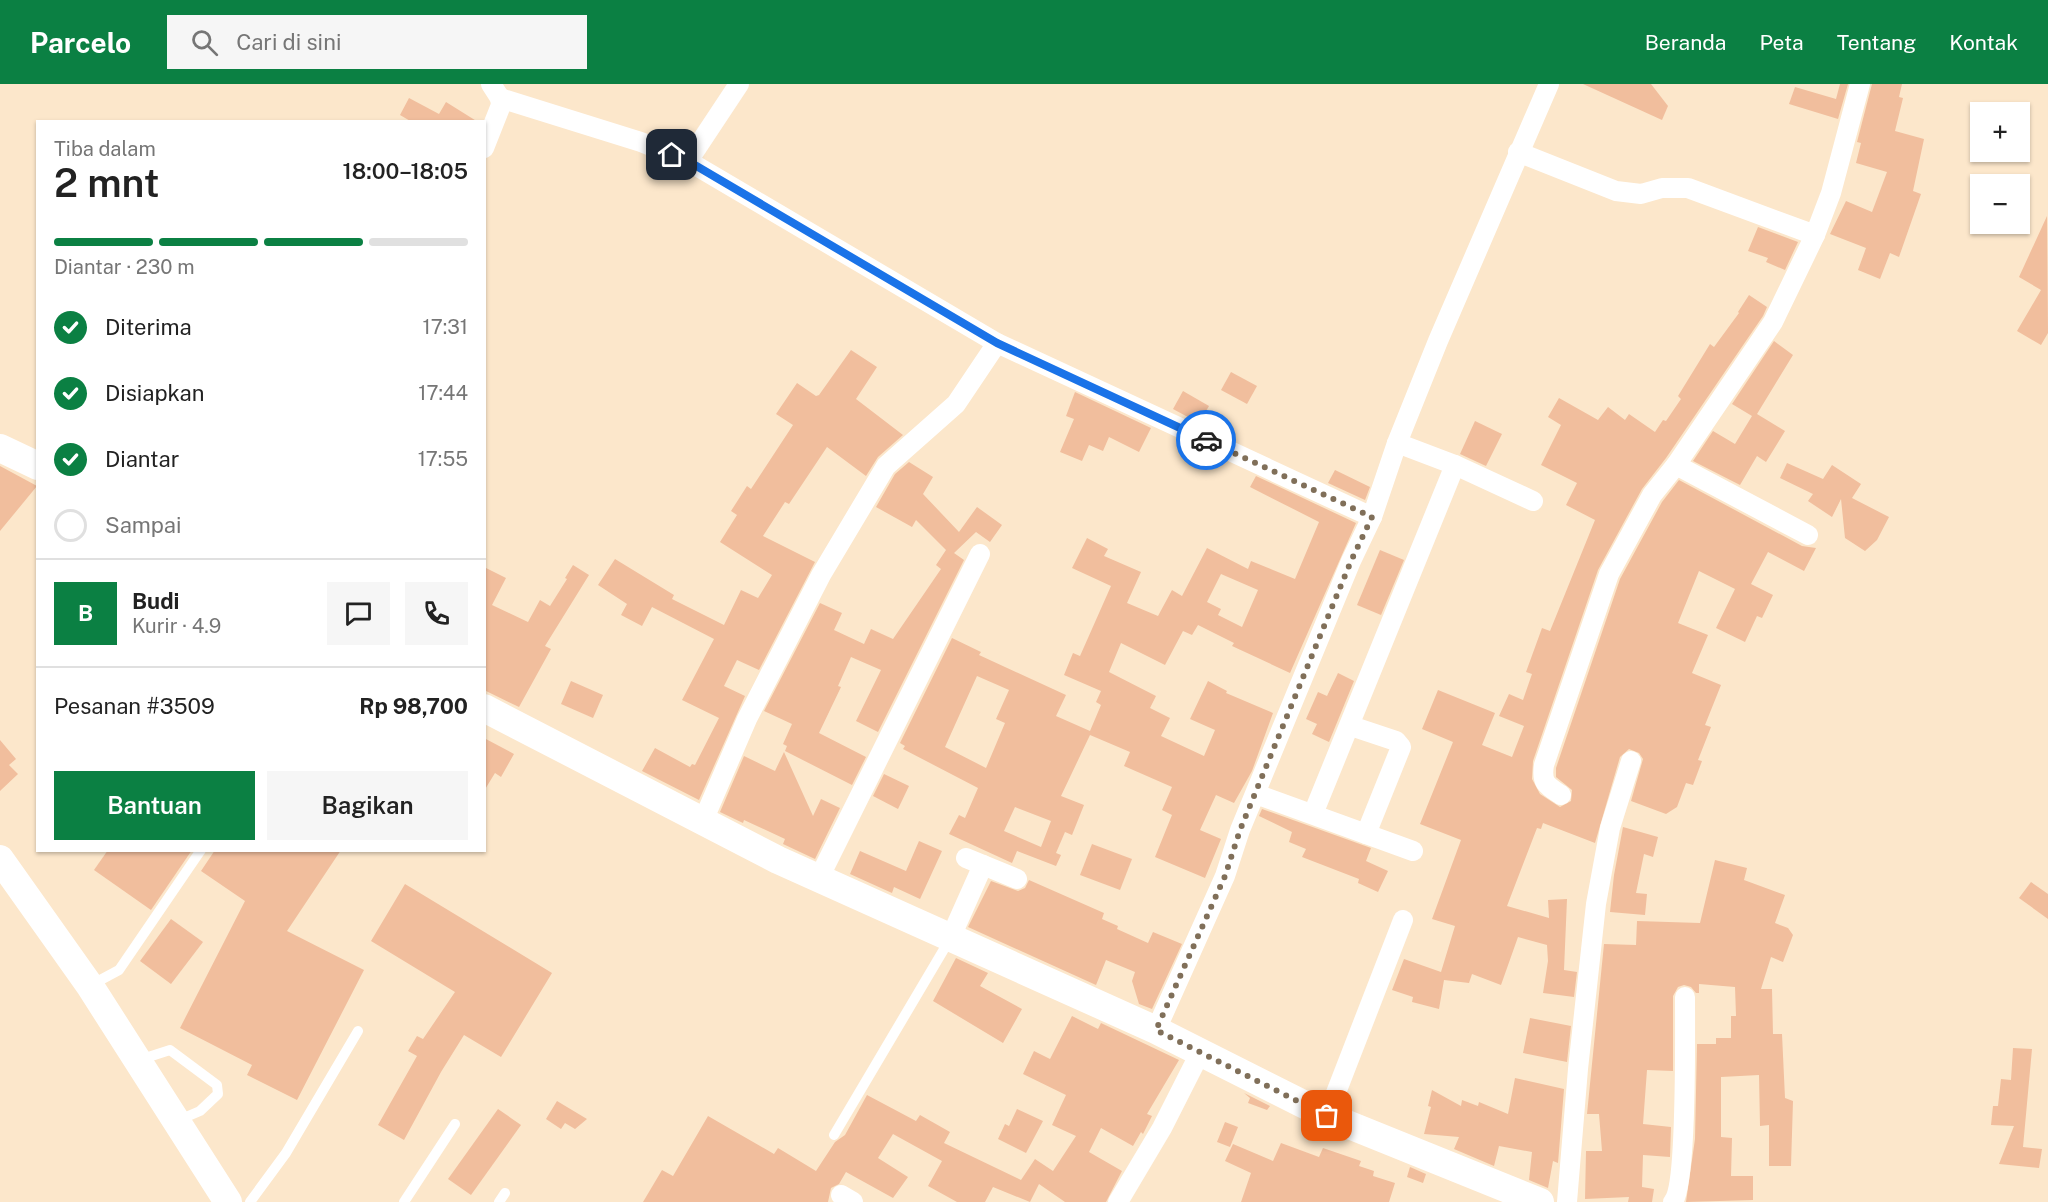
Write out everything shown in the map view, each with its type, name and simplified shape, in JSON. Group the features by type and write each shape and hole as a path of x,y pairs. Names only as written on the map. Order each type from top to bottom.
{"street":[{"path":"688,161 739,84"},
{"path":"1156,1030 1225,876 1351,561 1372,517 1398,443 1518,152 1549,84"},
{"path":"1561,795 1546,785 1542,776 1544,765 1609,574 1652,495 1676,465 1773,322 1815,235 1831,193 1860,84"},
{"path":"496,91 688,161 997,343 1372,517"},
{"path":"486,143 501,105 496,91"},
{"path":"1518,152 1616,191 1641,194 1662,188 1688,188 1815,235"},
{"path":"703,821 747,718 816,585 886,466 956,404 997,343"},
{"path":"1398,443 1455,465 1533,501"},
{"path":"0,448 36,465"},
{"path":"1313,814 1351,726 1455,465"},
{"path":"1676,465 1808,535"},
{"path":"819,878 980,554"},
{"path":"486,709 819,878 1201,1051 1327,1116 1540,1202"},
{"path":"1351,726 1396,741 1401,747 1366,834"},
{"path":"1567,1202 1578,1069 1596,904 1610,828 1631,762"},
{"path":"1256,794 1413,851"},
{"path":"0,859 90,986 228,1202"},
{"path":"950,939 974,861 1017,879"},
{"path":"1327,1116 1403,920"},
{"path":"1673,1202 1678,1190 1682,1155 1685,997"},
{"path":"1117,1202 1162,1128 1201,1051"}],"lane":[{"path":"90,986 119,970 200,852"},
{"path":"834,1135 950,939"},
{"path":"250,1202 286,1153 358,1030"},
{"path":"139,1060 170,1050 217,1085 218,1094 201,1111 175,1122"},
{"path":"404,1202 455,1124"}],"building":[{"path":"1583,84 1651,84 1668,106 1662,120"},
{"path":"1840,84 1848,84 1838,119 1789,104 1795,87 1836,99"},
{"path":"1872,84 1902,84 1899,97 1903,98 1895,131 1924,139 1913,191 1921,194 1899,257 1890,253 1880,279 1858,270 1866,248 1830,234 1846,201 1872,212 1887,172 1856,163 1861,143 1857,142"},
{"path":"409,98 439,114 446,102 475,120 409,120 400,115"},
{"path":"2047,216 2048,333 2041,345 2017,331 2041,290 2019,277"},
{"path":"1758,227 1798,242 1785,270 1766,262 1768,258 1748,251"},
{"path":"1749,295 1767,307 1763,316 1666,458 1642,489 1598,570 1533,761 1532,779 1540,794 1560,807 1571,801 1572,790 1556,777 1556,768 1620,579 1662,502 1679,480 1802,546 1816,548 1804,571 1768,552 1751,584 1773,595 1762,618 1757,616 1745,642 1716,628 1735,589 1699,571 1678,623 1708,635 1692,673 1721,685 1705,725 1711,727 1698,760 1702,761 1693,785 1686,783 1677,807 1666,814 1631,801 1643,759 1639,753 1629,749 1620,757 1595,843 1543,823 1541,829 1537,828 1507,906 1549,918 1548,900 1567,899 1564,970 1577,972 1574,997 1543,993 1548,961 1547,945 1518,937 1501,985 1472,974 1469,983 1444,980 1439,1009 1412,1002 1413,997 1392,990 1404,959 1441,972 1455,926 1432,919 1461,840 1420,824 1453,742 1422,729 1438,690 1495,713 1482,745 1512,757 1524,726 1499,716 1509,694 1523,700 1532,674 1526,672 1542,628 1550,631 1595,520 1566,505 1577,483 1541,465 1561,425 1548,417 1559,398 1598,420 1608,407 1625,420 1629,414 1655,432 1663,420 1666,421 1681,399 1678,396 1710,344 1714,347"},
{"path":"1774,341 1793,355 1757,414 1785,431 1766,462 1757,456 1740,485 1693,461 1713,431 1735,444 1752,416 1732,404"},
{"path":"851,350 877,367 856,399 903,435 878,457 866,476 827,447 789,504 785,502 763,536 815,562 759,670 737,660 724,686 745,696 699,800 642,771 655,748 690,767 692,764 695,765 719,718 682,700 714,639 652,607 642,626 621,615 627,604 598,585 615,559 674,595 672,599 724,625 741,590 758,598 772,575 720,542 737,515 731,511 747,486 751,489 793,425 776,414 797,383 816,396 819,395"},
{"path":"1231,372 1257,386 1247,404 1221,390"},
{"path":"1183,391 1209,406 1199,423 1173,409"},
{"path":"1075,392 1151,428 1139,452 1109,437 1103,451 1089,445 1082,461 1060,452 1074,419 1066,416"},
{"path":"1475,421 1502,434 1486,466 1460,454"},
{"path":"909,462 933,477 923,494 959,532 977,507 1002,525 990,542 976,532 954,553 964,560 878,732 856,721 881,670 851,657 838,686 841,687 819,733 866,757 852,785 785,751 787,746 783,744 792,724 764,711 820,603 842,613 834,630 864,644 871,629 893,639 941,569 936,565 946,550 916,520 912,527 876,507 895,474"},
{"path":"1787,463 1823,479 1832,465 1861,484 1852,498 1889,517 1877,540 1865,551 1845,538 1841,499 1832,517 1808,501 1813,494 1780,478"},
{"path":"0,466 36,487 0,531"},
{"path":"1335,470 1370,487 1365,500 1328,483"},
{"path":"1256,476 1356,523 1290,673 1232,646 1234,643 1198,625 1192,635 1183,631 1165,665 1121,643 1109,672 1156,696 1150,708 1170,718 1161,736 1204,756 1215,730 1190,719 1208,681 1227,691 1226,693 1273,713 1252,771 1234,803 1216,795 1200,830 1221,839 1205,878 1155,857 1172,815 1162,810 1172,787 1124,766 1130,752 1090,735 1061,796 1084,805 1072,835 1065,832 1056,853 1061,855 1056,866 1017,851 1012,863 949,834 959,815 965,818 978,788 903,749 905,746 900,743 952,638 981,652 979,655 1066,695 1056,716 1090,731 1101,705 1096,702 1101,691 1064,675 1073,653 1080,656 1111,586 1072,568 1087,538 1108,549 1104,556 1141,572 1127,603 1158,616 1172,590 1182,596 1207,548 1248,569 1251,561 1295,579 1319,522 1250,487","holes":["1221,574 1258,590 1242,627 1218,615 1221,609 1207,602","977,676 1009,690 996,719 1005,723 986,768 945,747","1015,807 1051,821 1041,847 1004,831"]},
{"path":"1380,550 1404,560 1381,615 1357,605"},
{"path":"573,565 589,575 545,646 551,649 519,707 486,691 486,568 506,578 492,605 528,622 540,600 550,606 567,579 565,578"},
{"path":"1338,673 1354,681 1329,742 1312,734 1317,724 1306,719 1318,692 1327,696"},
{"path":"571,681 603,695 593,718 561,704"},
{"path":"486,739 514,754 501,777 495,773 486,788"},
{"path":"0,740 16,759 9,765 18,774 0,791"},
{"path":"784,752 813,816 821,799 840,808 815,859 783,844 785,839 744,820 743,823 720,812 744,756 775,771"},
{"path":"884,774 909,786 898,809 873,796"},
{"path":"1262,809 1371,848 1366,861 1388,871 1378,892 1358,883 1359,879 1302,857 1306,849 1289,842 1292,832 1259,816"},
{"path":"1623,827 1658,837 1653,857 1644,854 1636,893 1647,894 1645,915 1610,912"},
{"path":"919,841 942,851 920,899 894,887 892,893 850,874 860,851 906,871"},
{"path":"1092,844 1132,859 1120,890 1080,875"},
{"path":"107,852 191,852 151,910 94,870"},
{"path":"214,852 340,852 287,931 364,970 297,1100 247,1075 252,1065 180,1028 245,901 201,871"},
{"path":"1715,860 1747,868 1744,880 1785,895 1775,923 1788,928 1793,935 1783,962 1771,957 1761,989 1772,989 1773,1034 1782,1034 1785,1098 1793,1101 1791,1166 1769,1166 1769,1125 1760,1126 1759,1075 1721,1077 1721,1137 1732,1138 1731,1176 1753,1176 1753,1200 1686,1202 1695,1139 1697,1044 1716,1044 1716,1038 1731,1038 1731,1016 1736,1016 1735,987 1699,984 1699,993 1696,993 1691,987 1684,985 1678,987 1673,996 1673,1071 1647,1070 1643,1124 1671,1127 1670,1157 1643,1155 1642,1187 1654,1189 1652,1202 1628,1202 1629,1197 1585,1199 1586,1151 1602,1151 1599,1114 1587,1114 1604,944 1636,945 1637,921 1700,923"},
{"path":"1029,880 1104,913 1102,919 1118,926 1117,929 1148,943 1153,932 1182,944 1152,1009 1139,1004 1132,981 1135,972 1106,960 1096,985 968,927 991,881 1018,891 1025,888"},
{"path":"2031,882 2048,894 2048,919 2019,898"},
{"path":"405,884 552,973 501,1057 464,1035 404,1140 378,1125 417,1056 408,1051 417,1036 423,1039 455,992 371,941"},
{"path":"171,919 203,942 171,984 140,961"},
{"path":"956,958 988,973 980,986 1022,1009 1003,1043 933,1001"},
{"path":"1072,1016 1098,1029 1101,1023 1179,1060 1147,1114 1152,1116 1143,1134 1141,1132 1133,1146 1101,1128 1089,1152 1122,1171 1106,1202 1065,1202 1039,1184 1030,1202 993,1187 985,1202 957,1202 928,1186 942,1161 893,1134 878,1158 908,1177 893,1198 846,1172 839,1184 831,1188 828,1202 643,1202 662,1170 673,1176 708,1116 774,1154 778,1148 816,1171 835,1142 845,1135 867,1095 916,1121 920,1115 950,1132 944,1143 1021,1180 1035,1159 1053,1171 1076,1136 1052,1125 1066,1095 1023,1074 1034,1051 1050,1059"},
{"path":"1530,1018 1571,1026 1567,1062 1523,1053"},
{"path":"2013,1048 2032,1049 2023,1147 2042,1149 2039,1168 1999,1164 2014,1126 1991,1125 1993,1106 1998,1106 2001,1079 2011,1080"},
{"path":"1515,1078 1564,1089 1558,1163 1553,1161 1548,1188 1529,1180 1532,1152 1499,1146 1494,1166 1454,1149 1459,1137 1424,1134 1431,1107 1428,1106 1432,1090 1461,1106 1462,1100 1478,1106 1479,1102 1508,1114"},
{"path":"1244,1093 1270,1106 1267,1110 1248,1103 1250,1098"},
{"path":"557,1101 587,1119 575,1129 565,1123 561,1129 546,1119"},
{"path":"498,1109 521,1125 471,1195 448,1179"},
{"path":"1017,1109 1043,1121 1026,1153 998,1139 1005,1124 1009,1126"},
{"path":"1225,1122 1238,1127 1230,1147 1217,1142"},
{"path":"1281,1143 1319,1157 1323,1148 1361,1161 1359,1166 1374,1171 1373,1176 1395,1183 1389,1202 1241,1202 1251,1173 1225,1161 1233,1144 1273,1161"},
{"path":"1410,1167 1426,1174 1423,1183 1407,1177"}],"way so far":[{"path":"1206,440 1372,517 1351,561 1240,830 1225,876 1156,1030 1327,1116"}],"route":[{"path":"672,155 688,161 997,343 1206,440"}]}
